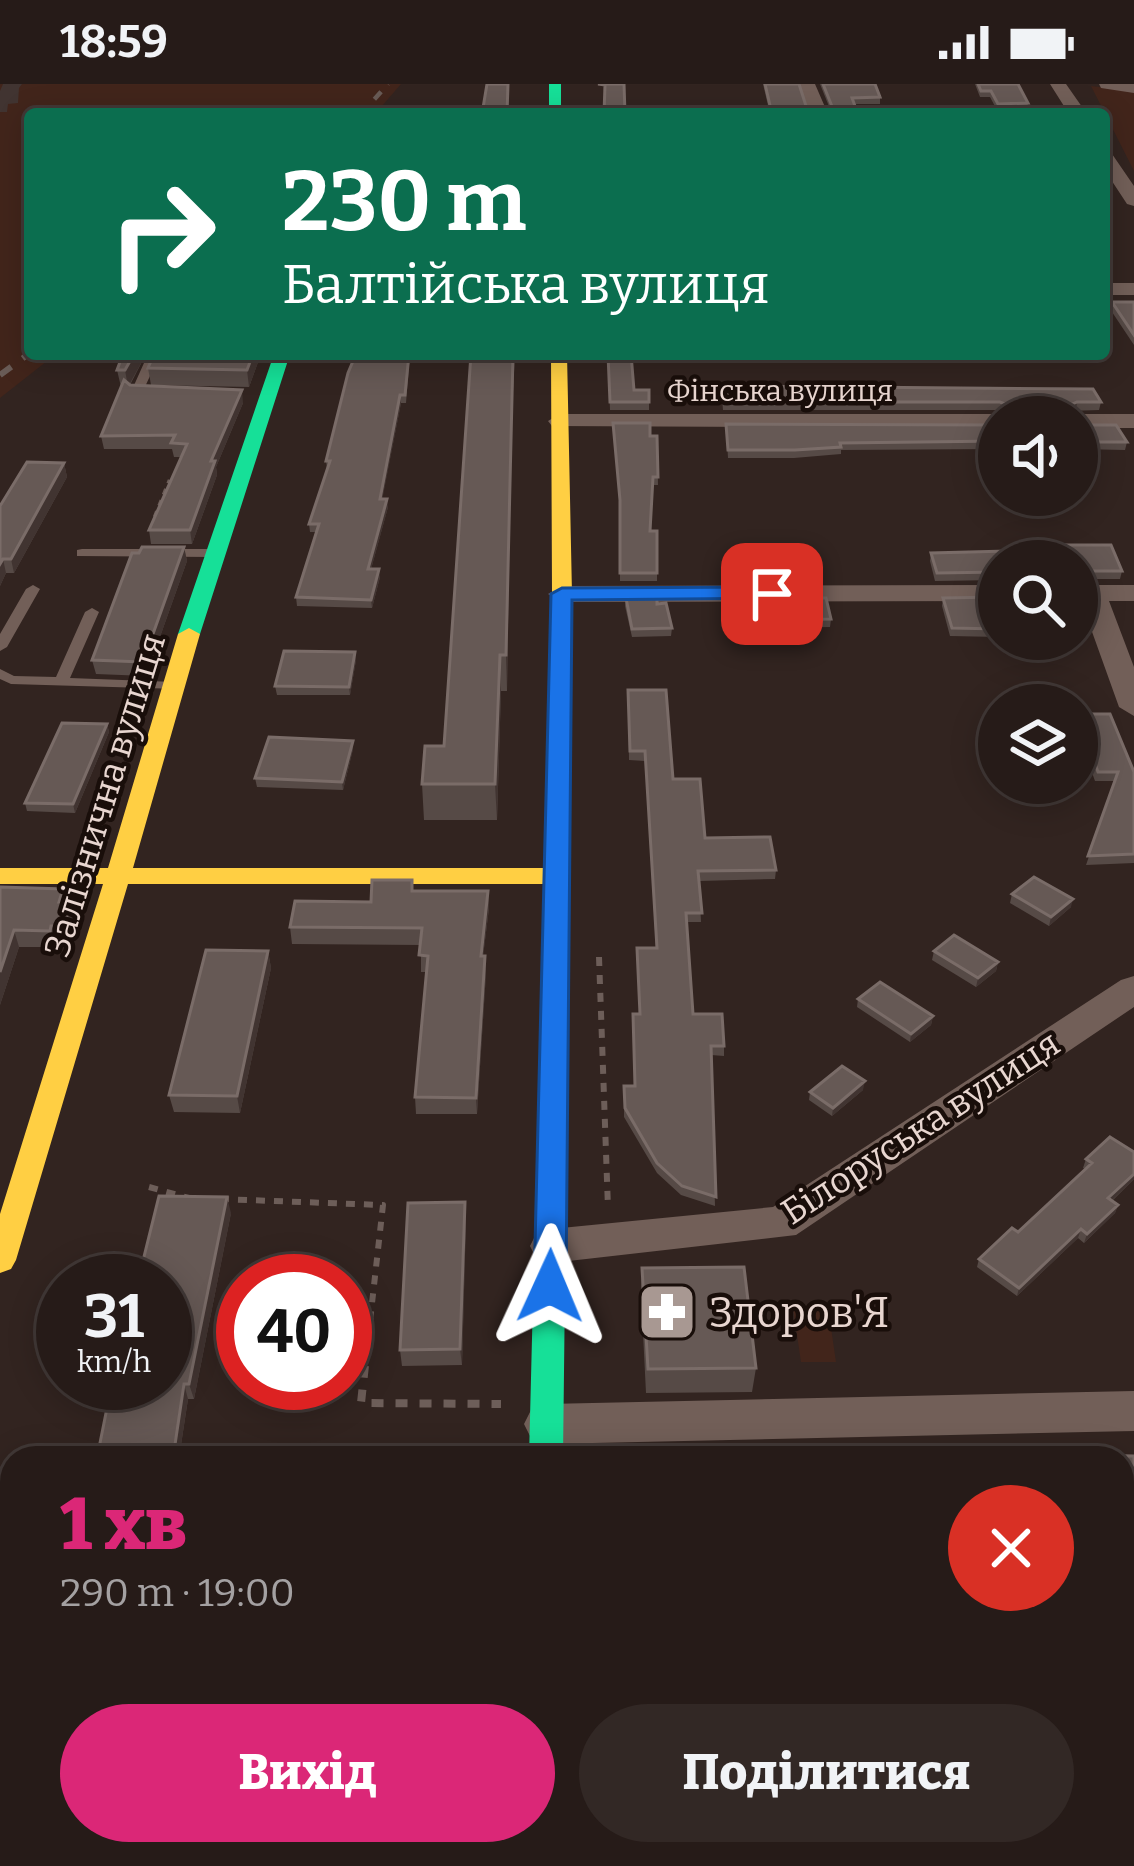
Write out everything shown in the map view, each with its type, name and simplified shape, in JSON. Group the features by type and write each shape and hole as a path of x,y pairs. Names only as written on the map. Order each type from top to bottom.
{"street":[{"path":"1107,84 1134,88"},
{"name":"Залізнична вулиця","path":"0,1260 175,686 256,396 278,360"},
{"path":"559,360 562,594 547,1429 1134,1411"},
{"name":"Фінська вулиця","path":"560,421 978,421"},
{"path":"1098,421 1134,421"},
{"path":"562,594 978,593"},
{"path":"1098,593 1134,593"},
{"path":"1098,625 1134,707"},
{"path":"0,876 558,876"},
{"name":"Білоруська вулиця","path":"551,1246 782,1223 1134,989"}],"lane":[{"path":"151,360 136,392 174,397"},
{"path":"82,553 213,553"},
{"path":"0,647 33,589"},
{"path":"61,682 92,611"},
{"path":"0,673 11,680 175,686"}],"path":[{"path":"140,553 170,480"},
{"path":"148,1187 185,1198 383,1205 361,1402 547,1429"}],"shaded area":[{"path":"0,84 401,84 380,108 24,108 24,360 48,360 0,398"},
{"path":"1091,86 1134,91 1134,171 1110,124 1110,108 1102,108"},
{"path":"828,1307 836,1362 801,1362 793,1308"}],"building":[{"path":"487,84 508,84 507,108 483,108"},
{"path":"598,84 624,84 625,108 604,108 605,85"},
{"path":"765,84 799,84 807,108 771,108"},
{"path":"823,84 875,84 880,97 852,98 856,108 833,108"},
{"path":"978,84 1018,84 1028,103 998,104 991,91 981,91"},
{"path":"1112,302 1134,302 1134,335"},
{"path":"151,360 251,360 247,370 148,368"},
{"path":"353,360 408,360 405,395 400,395 380,499 387,499 368,569 379,569 371,600 296,597 319,524 309,524 330,461 326,461"},
{"path":"471,360 513,360 506,655 500,655 495,784 422,784 425,746 444,746"},
{"path":"608,360 632,360 634,390 649,390 649,402 610,402"},
{"path":"124,380 130,385 242,390 211,461 215,461 190,530 149,530 187,444 171,443 175,435 101,436"},
{"path":"721,386 1093,389 1097,396 978,396 978,402 723,402"},
{"path":"613,423 650,423 650,436 657,436 658,477 653,477 650,531 657,531 657,573 620,573"},
{"path":"726,424 978,425 978,441 728,450"},
{"path":"1098,425 1116,425 1127,442 1098,442"},
{"path":"27,462 64,463 11,559 0,564 0,506"},
{"path":"1098,545 1111,545 1122,571 1098,571"},
{"path":"142,547 184,547 143,662 92,660 132,553 139,553"},
{"path":"978,552 978,572 937,573 931,553"},
{"path":"741,554 816,557 820,573 743,573"},
{"path":"978,597 978,629 952,628 943,598"},
{"path":"626,598 657,598 657,604 666,603 672,628 632,629"},
{"path":"747,598 826,598 831,619 750,623"},
{"path":"284,651 355,652 349,687 275,686"},
{"path":"628,690 666,690 673,779 700,779 705,838 770,837 776,870 698,871 702,913 686,913 693,1014 722,1014 724,1046 711,1046 716,1197 682,1186 657,1163 625,1108 624,1086 635,1086 633,1014 640,1014 637,948 657,948 645,751 630,751"},
{"path":"1098,714 1110,714 1134,772 1134,854 1088,856 1118,772 1098,772"},
{"path":"62,723 107,724 73,804 25,803"},
{"path":"269,737 353,741 342,782 255,778"},
{"path":"1034,877 1073,899 1051,917 1012,894"},
{"path":"372,880 412,880 412,891 488,891 476,1098 415,1097 428,956 419,955 422,928 290,927 295,901 371,902"},
{"path":"0,887 63,889 59,902 71,902 64,926 51,926 50,931 14,930 0,972"},
{"path":"954,935 998,962 978,978 934,951"},
{"path":"206,950 268,951 237,1096 169,1095"},
{"path":"880,982 933,1016 911,1034 858,999"},
{"path":"842,1066 865,1081 833,1108 810,1092"},
{"path":"1110,1137 1134,1152 1134,1174 1108,1198 1118,1205 1087,1234 1081,1229 1019,1288 979,1259 1012,1228 1018,1232 1092,1163 1086,1159"},
{"path":"159,1196 227,1197 192,1369 192,1254 145,1254"},
{"path":"465,1202 460,1349 400,1350 408,1203"},
{"path":"744,1267 756,1368 648,1369 642,1268"},
{"path":"107,1410 180,1410 175,1446 99,1446"}],"railway":[{"path":"366,108 388,84"},
{"path":"0,375 24,357"}],"traffic: fast":[{"path":"555,84 555,108"},
{"path":"189,634 280,360"},
{"path":"546,1446 557,859"}],"traffic: slow":[{"path":"557,859 562,594 559,360"},
{"path":"0,1260 38,1147 189,634"},
{"path":"0,876 558,876"}],"place":[{"name":"Здоров'Я","path":"667,1312"}],"route":[{"path":"550,1286 562,594 772,594"}]}
